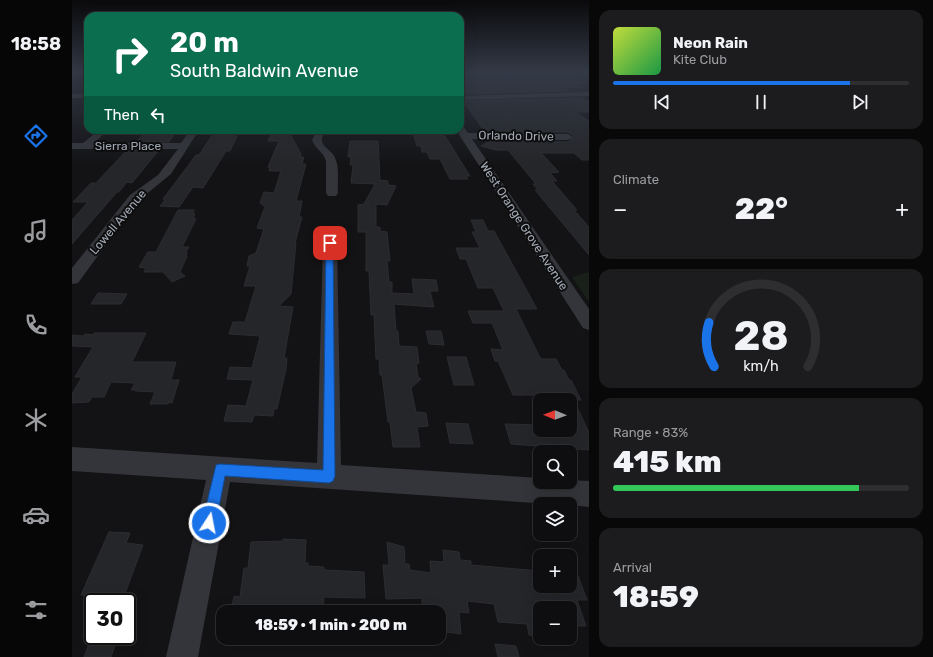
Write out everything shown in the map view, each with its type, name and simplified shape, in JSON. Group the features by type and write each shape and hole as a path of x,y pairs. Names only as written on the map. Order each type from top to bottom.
{"street":[{"name":"Orlando Drive","path":"464,132 568,137"},
{"path":"85,146 99,134"},
{"name":"Lowell Avenue","path":"72,279 134,198 143,189 161,178 170,168 192,134"},
{"path":"318,134 318,144 328,152 331,160 332,193"},
{"name":"West Orange Grove Avenue","path":"463,134 589,323"},
{"name":"Sierra Place","path":"72,146 184,146"},
{"path":"329,476 330,243"},
{"path":"72,459 589,494"},
{"path":"182,657 220,470"}],"shaded area":[{"path":"589,272 589,302 572,277"}],"building":[{"path":"464,103 589,103 589,112 575,112 589,121 589,160 582,160 574,153 541,153 559,172 550,173 557,181 552,181 577,210 574,210 589,227 589,255 535,190 538,190 533,184 536,184 508,150 496,150 481,146 490,141 568,142 574,136 568,132 485,132"},
{"path":"143,134 174,134 169,142 136,142"},
{"path":"213,134 235,134 234,136 237,136 230,151 226,151 203,188 193,187 179,207 160,206 165,200 163,199 196,155 199,155"},
{"path":"271,134 290,134 301,154 300,157 304,157 302,164 306,164 296,201 302,201 299,217 302,217 295,243 291,294 279,306 293,307 284,358 287,358 286,369 277,409 274,409 273,416 254,415 252,422 224,421 228,405 246,406 253,380 227,379 230,367 252,368 260,336 229,334 233,322 245,322 256,286 244,286 250,266 247,266 249,256 256,253 264,229 257,228 265,207 260,203 264,192 274,193 281,171 269,171 270,168 268,167 279,141 268,141"},
{"path":"413,134 445,136 470,176 466,176 468,179 450,179 440,159 430,159 427,152 422,152 421,146 417,146"},
{"path":"350,141 378,141 380,180 388,181 388,185 396,186 387,205 376,204 376,227 380,227 380,231 387,232 390,261 387,261 389,282 392,282 392,293 414,294 412,279 436,280 438,291 430,291 434,307 394,304 396,331 398,331 399,346 417,347 419,363 416,364 418,377 421,379 411,388 416,412 426,413 428,426 417,427 420,447 393,447 382,375 380,375 379,359 376,359 374,315 371,315 369,271 366,271 366,232 358,232 358,205 364,204 375,184 351,183 353,165 350,165 351,157 348,157"},
{"path":"127,150 159,150 132,183 127,182 119,192 117,192 72,244 72,220 88,202 73,202 91,183 96,183"},
{"path":"178,210 194,210 193,214 195,214 193,218 196,219 182,247 189,247 180,272 185,276 172,282 163,272 144,272 146,268 139,267 148,252 156,252"},
{"path":"471,220 483,220 488,231 494,231 537,309 516,309 540,358 556,359 569,380 571,380 581,400 577,400 577,393 533,393 533,395 513,395 498,361 495,361 491,349 503,350 492,323 473,323 468,311 504,311 493,288 478,288 466,259 460,259 456,248 480,248 472,232 476,232"},
{"path":"98,293 127,294 121,304 91,304"},
{"path":"426,331 441,331 444,345 429,344"},
{"path":"94,333 146,333 132,362 176,362 171,380 179,380 172,403 150,404 155,392 131,390 135,383 111,382 104,397 92,397 89,402 72,403 72,394 82,377 75,377 93,347 72,346 72,335 84,336 85,334 93,335"},
{"path":"447,357 466,357 474,385 454,385"},
{"path":"577,407 589,433 589,450 577,449 577,445 533,446 511,444 505,424 533,425 533,437 577,437"},
{"path":"446,423 468,424 473,444 450,443"},
{"path":"109,532 130,533 126,543 143,545 125,593 84,593 84,595 81,595"},
{"path":"283,539 306,540 305,563 308,563 308,566 324,567 324,570 364,572 365,598 324,597 323,605 232,605 234,596 240,597 244,568 248,568 251,542 283,541"},
{"path":"387,542 404,547 405,564 409,564 410,570 431,573 430,561 444,562 443,550 459,552 460,560 471,561 471,565 533,570 533,593 577,593 577,573 587,600 577,600 586,626 577,626 577,601 533,601 533,635 529,635 527,624 498,622 494,604 467,601 469,613 459,612 461,634 446,632 446,605 422,605 422,598 386,599 383,565 389,565"},
{"path":"495,644 516,646 519,657 498,657"},
{"path":"89,645 115,645 111,657 84,657"}],"route":[{"path":"209,523 220,470 329,476 330,243"}]}
